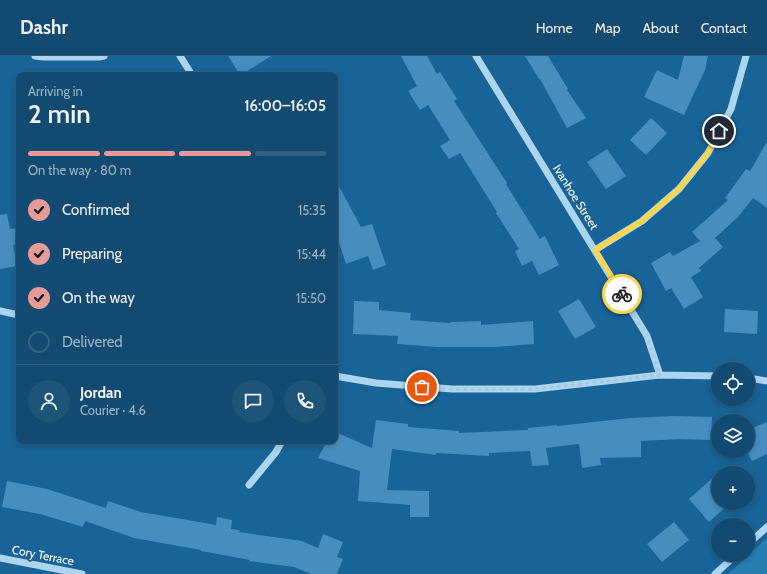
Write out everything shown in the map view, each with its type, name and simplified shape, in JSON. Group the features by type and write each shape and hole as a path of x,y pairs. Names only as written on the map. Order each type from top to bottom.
{"street":[{"path":"35,56 104,56"},
{"path":"180,56 190,72"},
{"name":"Ivanhoe Street","path":"476,56 647,336 660,375"},
{"path":"595,250 642,221 679,189 708,153 730,109 746,56"},
{"path":"0,311 16,314"},
{"path":"338,377 376,383 460,389 535,389 660,375 711,376"},
{"path":"755,379 767,381"},
{"path":"249,485 276,452 280,444"},
{"path":"755,538 767,527"},
{"name":"Cory Terrace","path":"0,558 82,574"},
{"path":"715,574 728,562"}],"shaded area":[{"path":"767,538 767,574 728,574 741,562 755,562 755,549"}],"building":[{"path":"228,56 271,56 246,72 238,72"},
{"path":"401,56 427,56 437,74 440,72 457,99 454,101 507,183 506,184 540,239 545,236 559,265 539,275 532,261 522,266 515,251 519,249 460,153 449,159 440,146 450,140 428,105 420,110 408,91 417,86"},
{"path":"525,56 548,56 568,89 567,90 586,118 567,128 540,79"},
{"path":"684,56 708,56 705,70 684,115 644,97 657,70 678,80"},
{"path":"651,118 667,133 646,155 630,140"},
{"path":"767,142 767,208 753,198 738,217 715,238 723,247 699,268 701,271 691,277 703,297 684,309 671,288 666,291 651,263 670,252 673,256 700,241 692,232 728,200 725,198 746,169 750,171"},
{"path":"607,149 626,176 606,189 587,162"},
{"path":"338,185 361,227 372,224 386,265 373,270 368,256 346,264 338,239"},
{"path":"7,214 10,229 16,228 16,244 13,245 16,266 0,269 0,215"},
{"path":"579,299 596,327 575,339 558,311"},
{"path":"354,301 379,302 379,310 411,313 410,320 450,323 481,321 481,325 533,321 534,344 495,347 438,347 397,344 398,336 353,334"},
{"path":"725,309 758,311 757,334 724,332"},
{"path":"673,416 711,417 711,440 679,439 641,441 641,457 600,458 601,465 582,468 579,444 546,448 549,465 532,466 530,451 489,453 489,456 436,453 436,455 392,449 387,490 429,491 429,517 410,517 410,505 358,501 360,471 318,458 325,444 338,444 338,433 372,448 376,420 408,424 408,427 459,431 459,433 528,430 528,428 630,418"},
{"path":"767,422 767,454 752,461 750,458 755,458 755,427"},
{"path":"711,479 711,510 722,510 713,518 711,518 709,522 689,499"},
{"path":"7,481 47,489 106,508 108,501 141,512 216,525 217,517 232,520 231,529 240,530 239,532 302,541 318,548 323,534 343,542 337,557 343,559 337,574 311,574 294,567 249,561 250,560 134,538 85,521 83,527 40,514 2,507"},
{"path":"674,522 689,540 662,562 647,544"}],"way so far":[{"path":"422,387 452,389 535,389 660,375 647,336 622,294"}],"route":[{"path":"622,294 595,250 642,221 679,189 708,153 719,131"}]}
